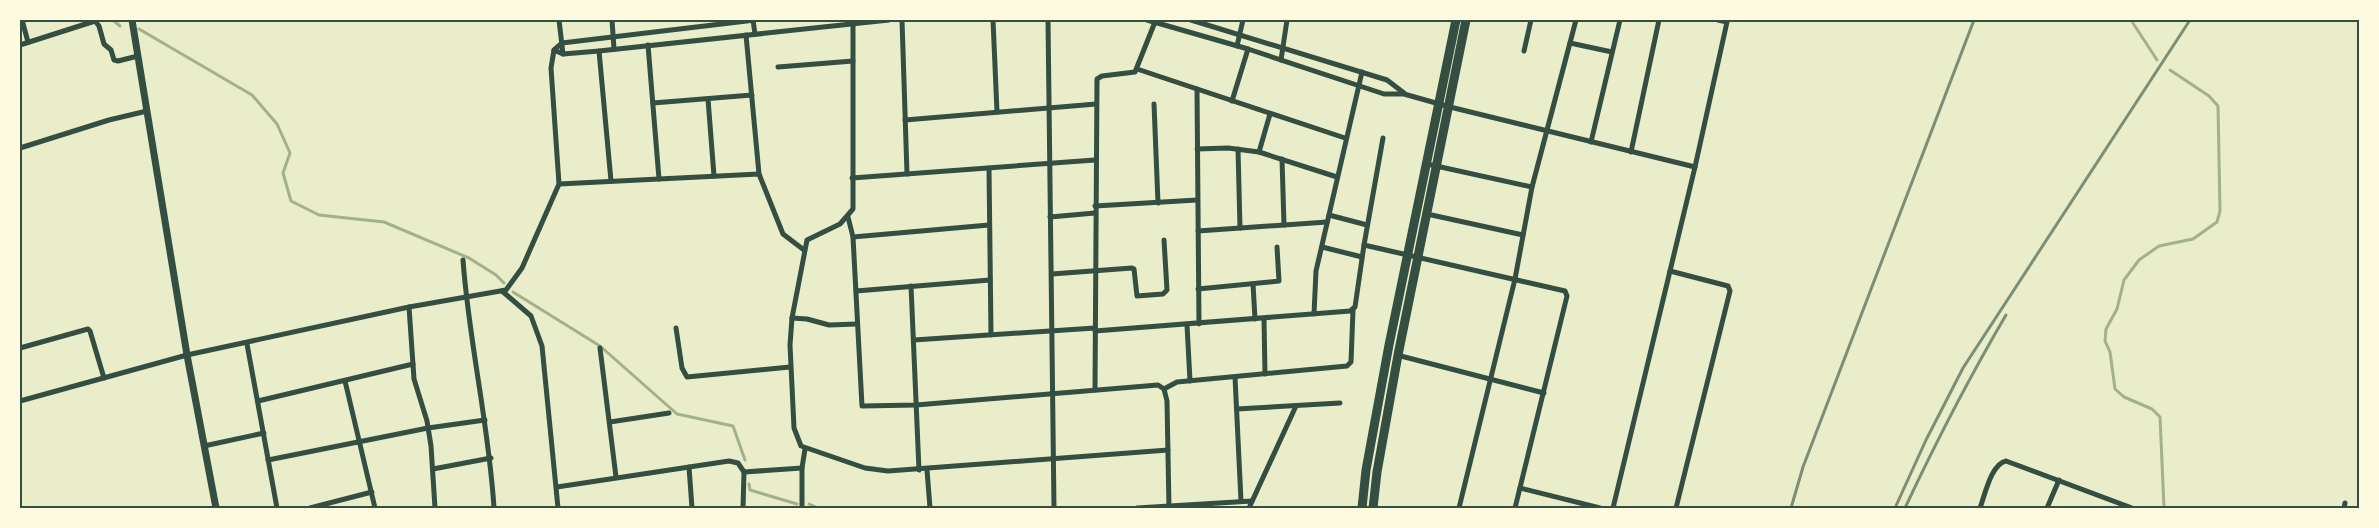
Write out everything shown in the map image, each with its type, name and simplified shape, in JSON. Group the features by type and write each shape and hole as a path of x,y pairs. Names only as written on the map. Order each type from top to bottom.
{"main road":[{"path":"1373,508 1377,472 1398,355 1427,164 1456,20"},
{"path":"1362,508 1366,470 1388,352 1412,258 1427,214 1466,20"}],"street":[{"path":"22,20 28,42"},
{"path":"132,20 187,355 216,508"},
{"path":"560,20 562,54"},
{"path":"612,20 614,49"},
{"path":"20,402 187,355 247,344 409,308 502,291 513,282 522,268 559,184 551,68 554,50 562,43 754,20 755,34"},
{"path":"554,50 562,54 599,51 853,22 889,20"},
{"path":"902,20 907,174"},
{"path":"993,20 997,112"},
{"path":"1048,20 1054,508"},
{"path":"1147,20 1248,49 1384,94 1404,94 1696,167"},
{"path":"1191,33 1192,20 1387,80 1404,94"},
{"path":"1237,46 1243,20"},
{"path":"1281,60 1287,20"},
{"path":"1524,50 1531,20"},
{"path":"1459,508 1515,279 1532,186 1576,20"},
{"path":"1591,142 1620,20"},
{"path":"1631,152 1659,20"},
{"path":"1613,508 1696,167 1727,22 1718,20"},
{"path":"20,44 95,21 99,26 104,44 110,50 114,60 118,61 138,56"},
{"path":"853,22 853,209 840,224 807,240 792,318 790,367 794,428 801,446 865,468 888,471 927,470 1168,450"},
{"path":"1095,390 1095,160 1098,77 1132,74 1137,69 1155,22"},
{"path":"746,35 759,174 779,226 788,239 804,250"},
{"path":"1570,43 1612,52"},
{"path":"648,46 658,179"},
{"path":"1232,101 1248,49"},
{"path":"599,51 611,181"},
{"path":"778,68 853,61"},
{"path":"1137,69 1345,138"},
{"path":"1314,314 1314,281 1345,138 1362,72"},
{"path":"1197,89 1199,324"},
{"path":"653,103 752,95"},
{"path":"708,99 714,176"},
{"path":"905,120 1096,104"},
{"path":"1154,104 1158,202"},
{"path":"20,148 109,120 147,111"},
{"path":"1259,152 1270,114"},
{"path":"1164,389 1177,382 1350,365 1353,310 1384,138"},
{"path":"1197,148 1238,149 1259,152 1337,177"},
{"path":"1238,149 1240,228"},
{"path":"852,178 1095,160"},
{"path":"1282,160 1284,225"},
{"path":"1427,164 1532,186"},
{"path":"988,168 991,336"},
{"path":"559,184 759,174"},
{"path":"1095,206 1197,200"},
{"path":"1050,217 1095,213"},
{"path":"1329,214 1367,225"},
{"path":"1427,214 1523,235"},
{"path":"848,217 853,237 862,406 916,405 1158,385 1164,389 1167,401 1169,507"},
{"path":"1198,231 1327,222"},
{"path":"853,237 990,225"},
{"path":"1052,274 1134,268 1137,296 1163,294 1166,290 1164,240"},
{"path":"1364,245 1412,258 1565,291 1567,296 1515,508"},
{"path":"1198,289 1279,281 1277,247"},
{"path":"1322,247 1362,256"},
{"path":"463,260 466,299 491,458 494,508"},
{"path":"1670,271 1728,286 1730,291 1676,508"},
{"path":"856,291 990,280"},
{"path":"1253,284 1255,319"},
{"path":"911,286 919,470"},
{"path":"502,291 531,316 542,346 558,508"},
{"path":"409,308 413,364 418,392 428,428 435,508"},
{"path":"914,340 1187,325 1353,310"},
{"path":"792,318 807,319 829,325 857,324"},
{"path":"1264,319 1265,374"},
{"path":"1187,325 1190,381"},
{"path":"676,328 682,368 687,377 790,367"},
{"path":"20,348 88,329 90,330 104,378"},
{"path":"247,344 277,508"},
{"path":"600,348 616,477"},
{"path":"1388,352 1544,393"},
{"path":"258,401 413,364"},
{"path":"1235,377 1241,501"},
{"path":"345,381 375,508"},
{"path":"1237,409 1340,403"},
{"path":"1249,508 1296,406"},
{"path":"610,422 669,413"},
{"path":"268,460 428,428 485,420"},
{"path":"204,446 264,433"},
{"path":"802,508 802,468 805,448"},
{"path":"433,470 491,458"},
{"path":"557,486 730,461 738,463 744,472 743,508"},
{"path":"1980,508 1995,469 2002,461 2059,480 2132,508"},
{"path":"689,466 692,508"},
{"path":"744,472 802,468"},
{"path":"927,470 930,508"},
{"path":"2047,508 2059,480"},
{"path":"1520,488 1600,508"},
{"path":"310,508 372,492"},
{"path":"1137,508 1252,501"}],"waterway":[{"path":"113,20 120,26"},
{"path":"2131,20 2157,60"},
{"path":"139,29 252,95 277,124 290,153 283,173 291,201 319,215 384,222 469,258 496,275 504,283"},
{"path":"2164,508 2160,417 2152,409 2124,397 2115,389 2110,352 2105,341 2106,329 2117,309 2124,280 2139,260 2159,246 2193,239 2217,222 2220,211 2218,106 2209,96 2170,70"},
{"path":"513,292 600,346 677,414 733,426 745,460"},
{"path":"749,484 750,490 797,504"},
{"path":"809,504 818,508"}],"railway":[{"path":"1791,508 1803,467 1974,20"},
{"path":"1895,508 1926,440 1963,368 2190,20"},
{"path":"1905,508 1953,410 2006,315"}]}
